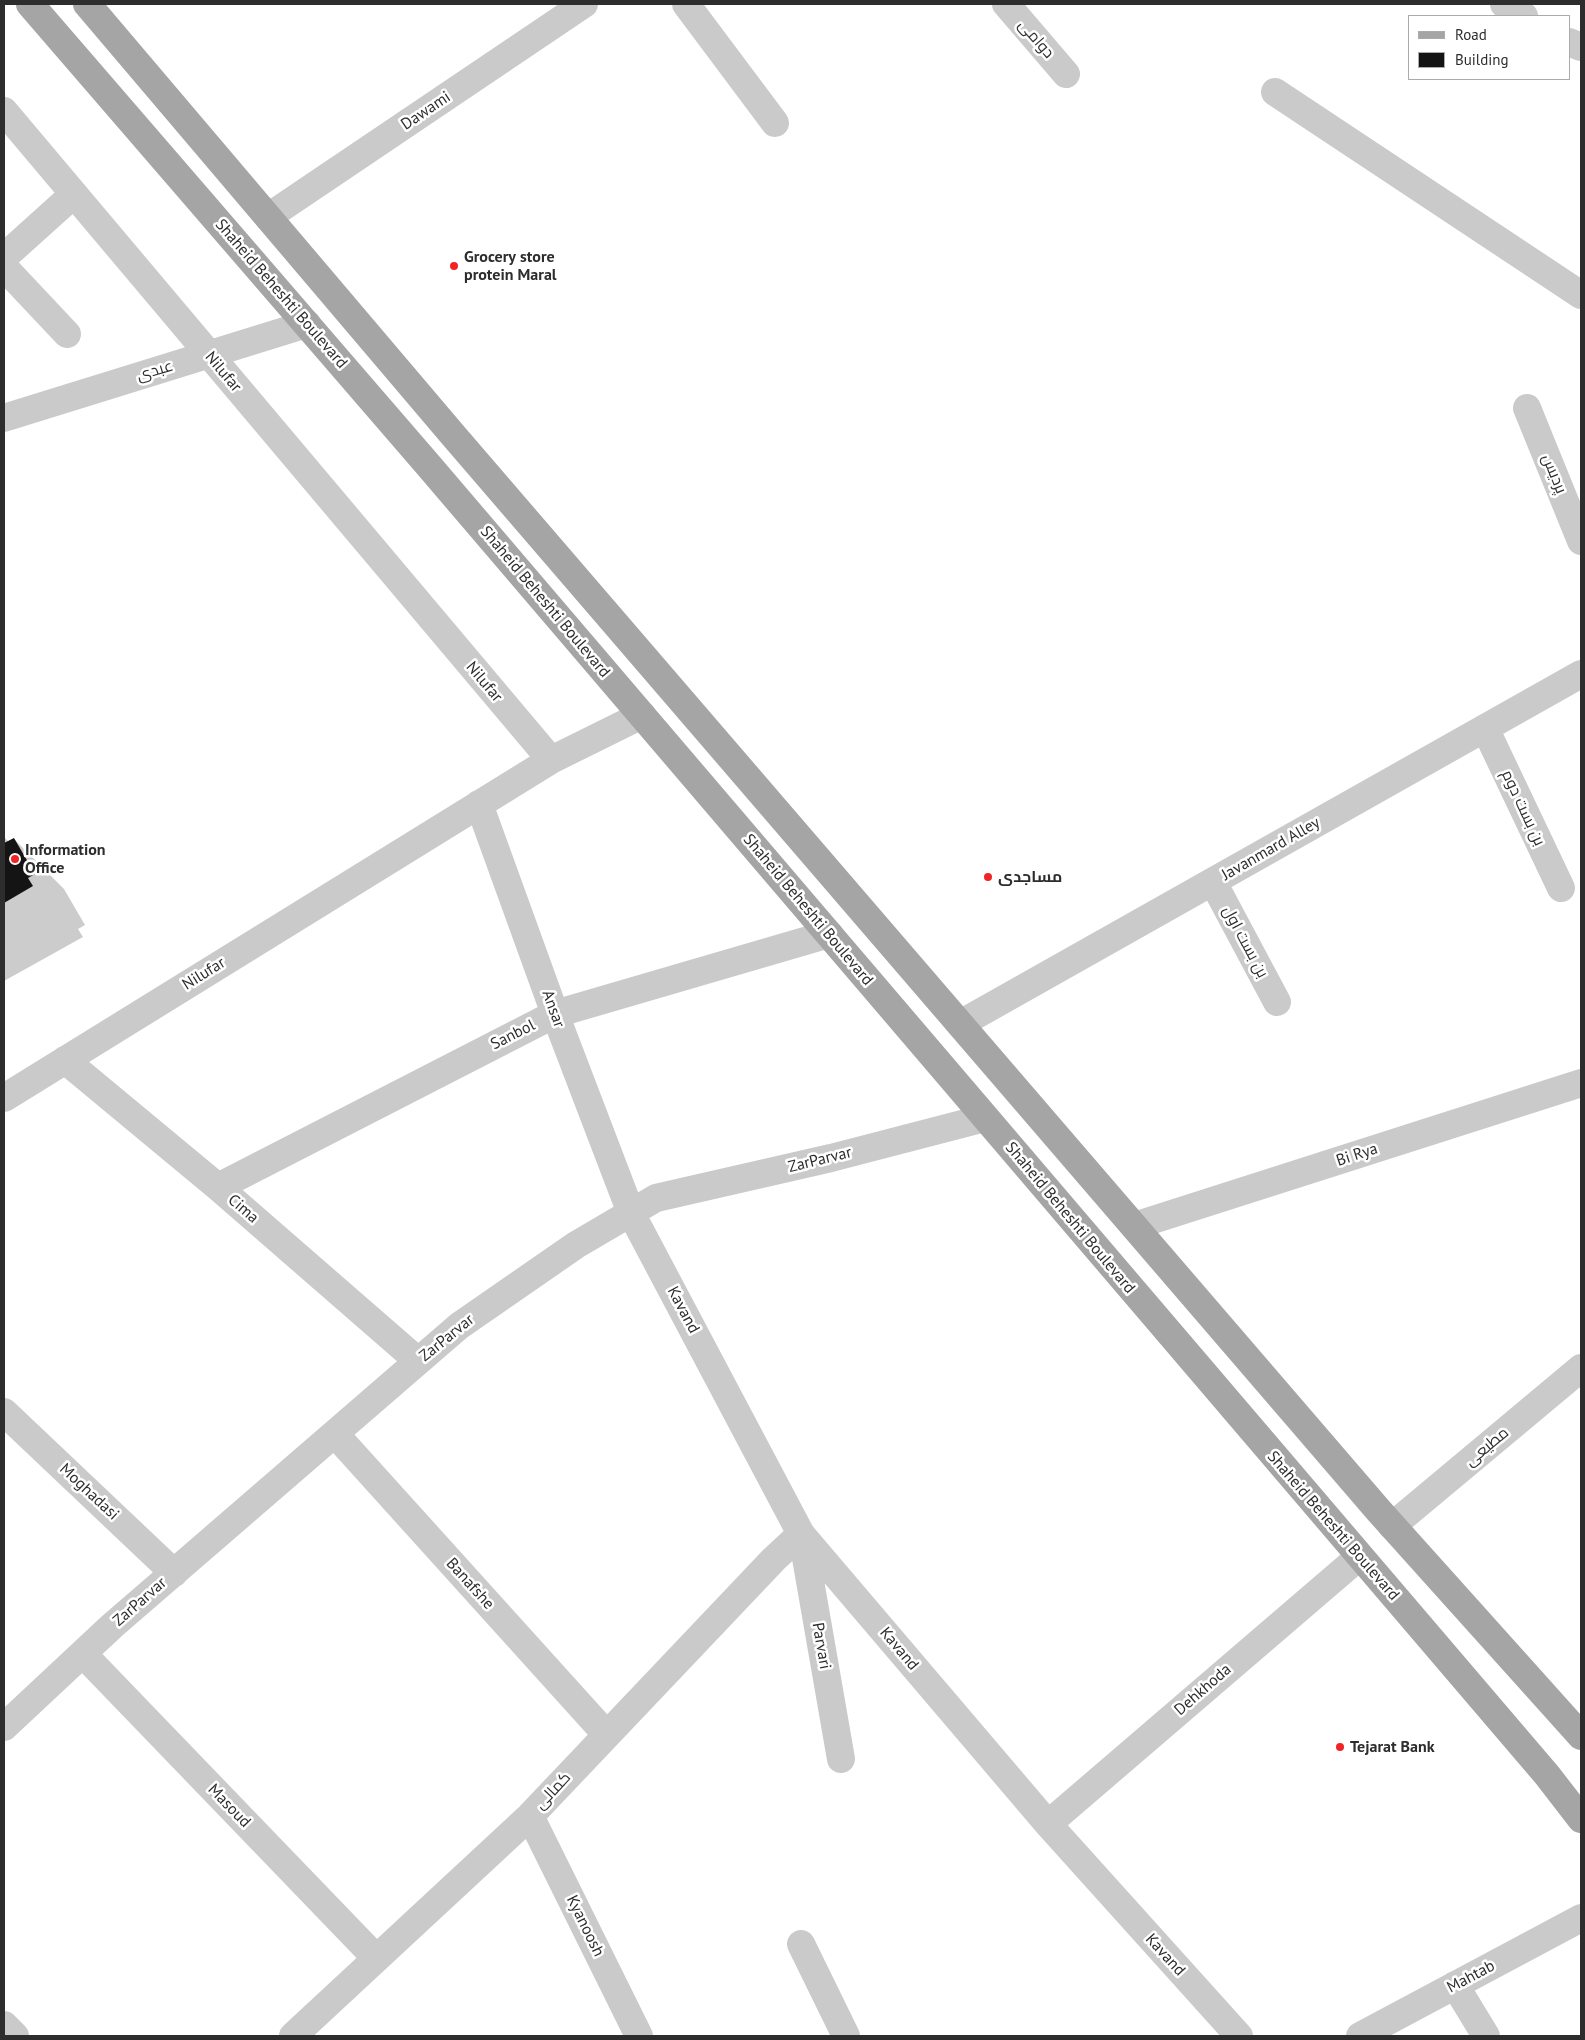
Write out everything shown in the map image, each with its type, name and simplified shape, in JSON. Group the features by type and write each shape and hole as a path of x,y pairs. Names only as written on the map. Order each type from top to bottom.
{"main road":[{"name":"Shaheid Beheshti Boulevard","path":"30,4 642,715 1547,1775 1581,1819"},
{"path":"87,4 268,218 1392,1526 1581,1736"}],"street":[{"path":"686,4 774,123"},
{"name":"دوامی","path":"1006,4 1066,74"},
{"path":"1504,4 1522,15"},
{"name":"Dawami","path":"268,218 577,6"},
{"path":"1275,92 1581,295"},
{"name":"Nilufar","path":"4,111 551,760 4,1098"},
{"path":"4,258 74,194"},
{"path":"4,267 67,334"},
{"name":"عبدی","path":"4,418 307,324"},
{"name":"پردیس","path":"1527,408 1581,541"},
{"name":"Javanmard Alley","path":"960,1024 1581,674"},
{"path":"551,760 642,715"},
{"name":"بن بست دوم","path":"1485,728 1561,888"},
{"name":"Ansar","path":"479,804 555,1014 631,1212"},
{"name":"بن بست اول","path":"1213,882 1278,1002"},
{"name":"Sanbol","path":"218,1187 555,1014 829,934"},
{"name":"Cima","path":"65,1060 218,1187 418,1361"},
{"name":"Bi Rya","path":"1134,1226 1581,1083"},
{"name":"ZarParvar","path":"4,1727 174,1573 459,1326 576,1245 656,1198 831,1158 985,1118"},
{"name":"Kavand","path":"631,1212 801,1534 1048,1824 1239,2036"},
{"name":"مطیعی","path":"1392,1526 1581,1368"},
{"name":"Moghadasi","path":"4,1412 174,1573"},
{"name":"Banafshe","path":"335,1434 606,1734"},
{"name":"کمالی","path":"293,2036 530,1816 774,1559 801,1534"},
{"name":"Parvari","path":"801,1534 841,1759"},
{"name":"Dehkhoda","path":"1048,1824 1359,1557"},
{"name":"Masoud","path":"83,1654 376,1958"},
{"name":"Kyanoosh","path":"530,1816 639,2036"},
{"name":"Mahtab","path":"1360,2036 1581,1918"},
{"path":"801,1944 846,2036"},
{"path":"1455,1985 1486,2036"},
{"path":"4,2025 15,2036"}],"building":[{"name":"Information Office","path":"14,838 35,874 28,878 33,886 4,903 4,843"}],"place":[{"name":"Grocery store protein Maral","path":"454,266"},
{"name":"Information Office","path":"15,859"},
{"name":"مساجدی","path":"988,877"},
{"name":"Tejarat Bank","path":"1340,1747"}]}
